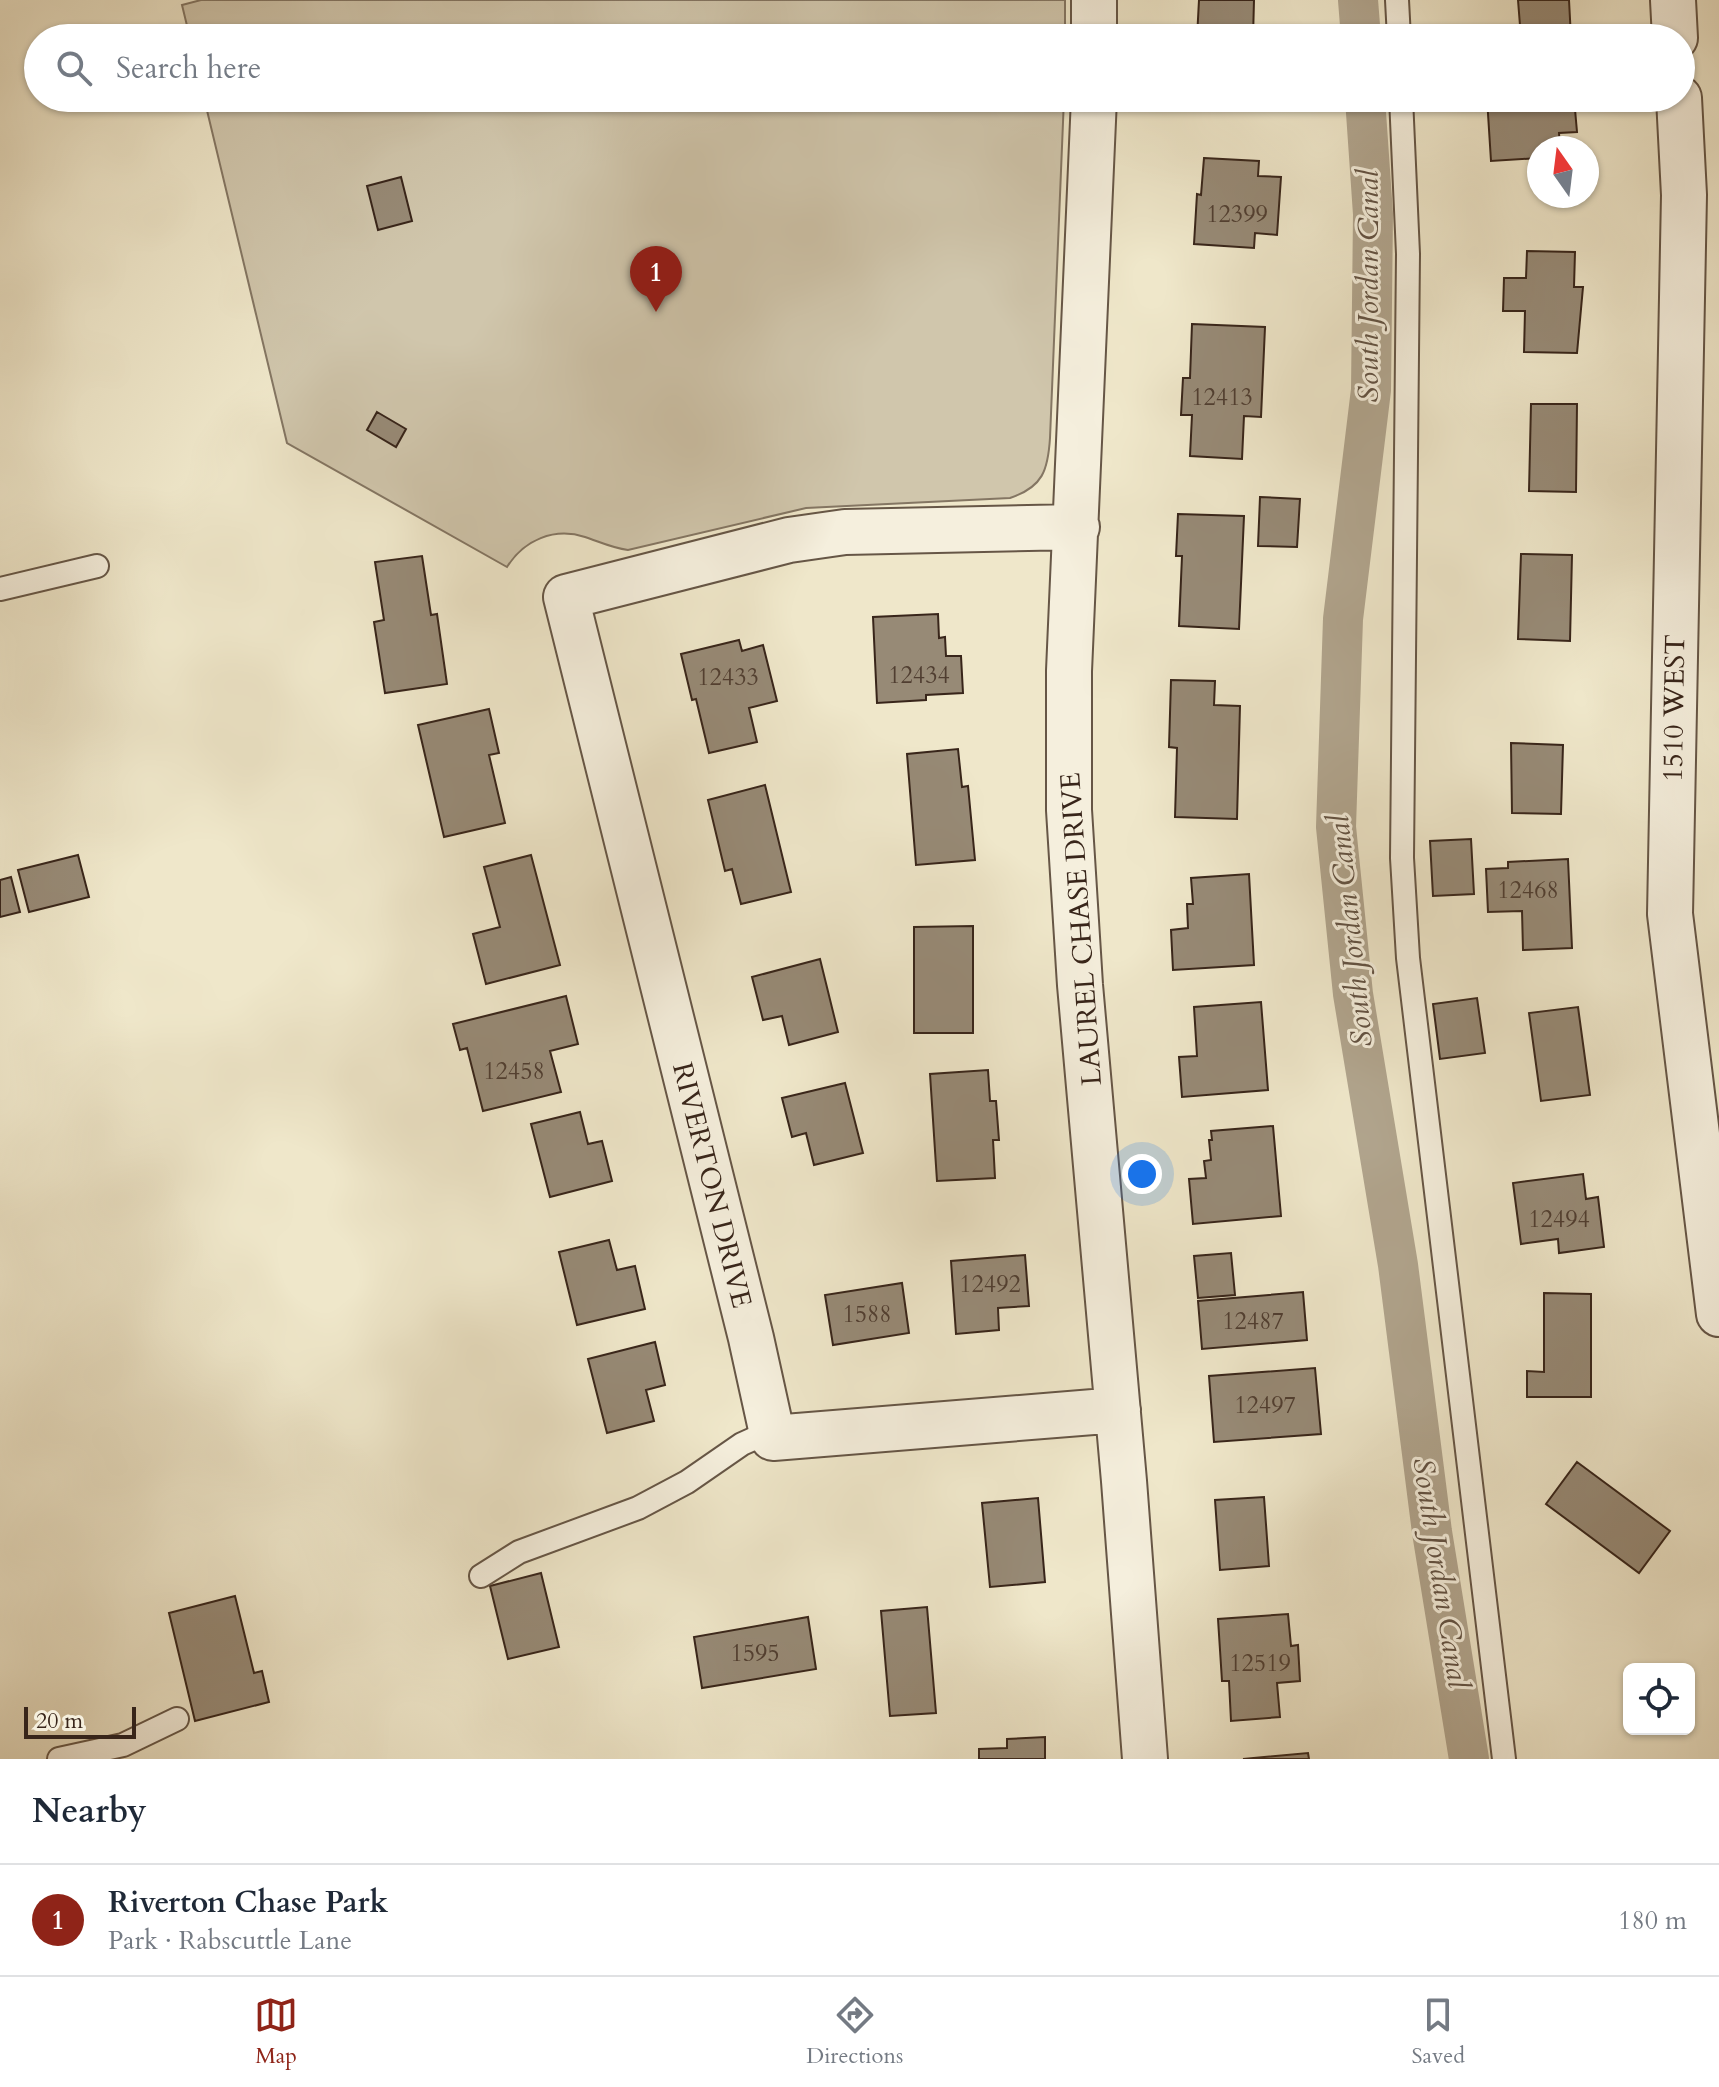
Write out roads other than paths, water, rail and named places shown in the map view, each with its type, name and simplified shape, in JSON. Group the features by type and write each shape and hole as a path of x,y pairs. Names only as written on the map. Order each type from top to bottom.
{"street":[{"path":"1094,0 1094,24"},
{"path":"1673,0 1674,24"},
{"name":"LAUREL CHASE DRIVE","path":"1093,112 1069,671 1069,810 1080,985 1145,1759"},
{"name":"1510 WEST","path":"1680,112 1684,195 1670,914 1719,1314"},
{"name":"RIVERTON DRIVE","path":"771,1431 747,1323 566,597 789,540 845,532 1077,527"},
{"path":"771,1431 773,1438 1118,1410"}],"lane":[{"path":"1397,0 1398,24"},
{"path":"1402,112 1408,254 1402,858 1408,958 1504,1759"},
{"path":"0,589 97,566"},
{"path":"481,1576 519,1552 638,1508 687,1482 742,1444 771,1431"},
{"path":"59,1759 123,1745 177,1719"}],"waterway":[{"name":"South Jordan Canal","path":"1358,0 1360,24"},
{"name":"South Jordan Canal","path":"1366,112 1373,214 1371,390 1343,619 1336,827 1353,994 1398,1265 1432,1532 1469,1759"}],"place":[{"name":"Riverton Chase Park","path":"656,312"}]}
